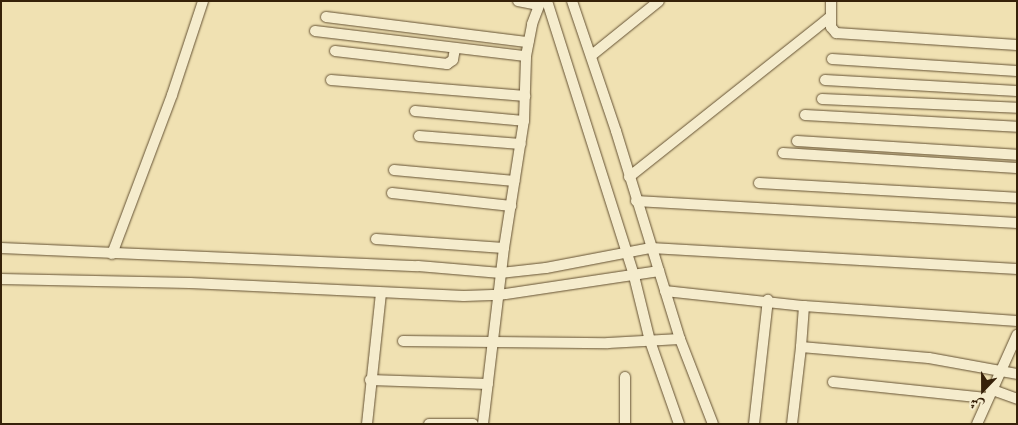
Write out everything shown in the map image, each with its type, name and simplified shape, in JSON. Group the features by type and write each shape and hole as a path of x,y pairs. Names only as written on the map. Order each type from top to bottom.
{"street":[{"path":"112,254 172,96 203,1"},
{"path":"518,1 542,2"},
{"path":"572,1 592,55 680,339 713,424"},
{"path":"592,55 659,1"},
{"path":"831,1 831,27 836,33 1017,45"},
{"path":"483,424 504,248 524,120 526,56 528,42 542,2"},
{"path":"542,2 634,276 650,342 679,424"},
{"path":"326,17 528,42"},
{"path":"629,177 830,17"},
{"path":"315,31 454,49 526,56"},
{"path":"334,51 447,64 453,60 454,49"},
{"path":"832,59 1017,71"},
{"path":"331,80 525,96"},
{"path":"825,80 1017,91"},
{"path":"822,98 1017,108"},
{"path":"415,111 524,120"},
{"path":"805,115 1017,127"},
{"path":"419,136 521,144"},
{"path":"797,141 1017,155"},
{"path":"782,153 1017,168"},
{"path":"394,170 515,181"},
{"path":"759,183 1017,198"},
{"path":"392,193 511,206"},
{"path":"636,201 1017,223"},
{"path":"376,239 504,248"},
{"path":"1,248 418,266 501,273 565,265 625,250 651,248 1017,269"},
{"path":"1,279 190,283 381,294 499,295 658,271"},
{"path":"665,291 768,300 804,306 1017,321"},
{"path":"367,424 370,380 381,294"},
{"path":"754,424 768,300"},
{"path":"792,424 804,306"},
{"path":"977,424 988,394 1017,335"},
{"path":"403,341 493,343 650,342 680,339"},
{"path":"800,347 1000,368 1017,374"},
{"path":"625,424 626,377"},
{"path":"370,380 488,384"},
{"path":"833,382 988,394 1017,399"},
{"path":"429,424 472,424"}]}
